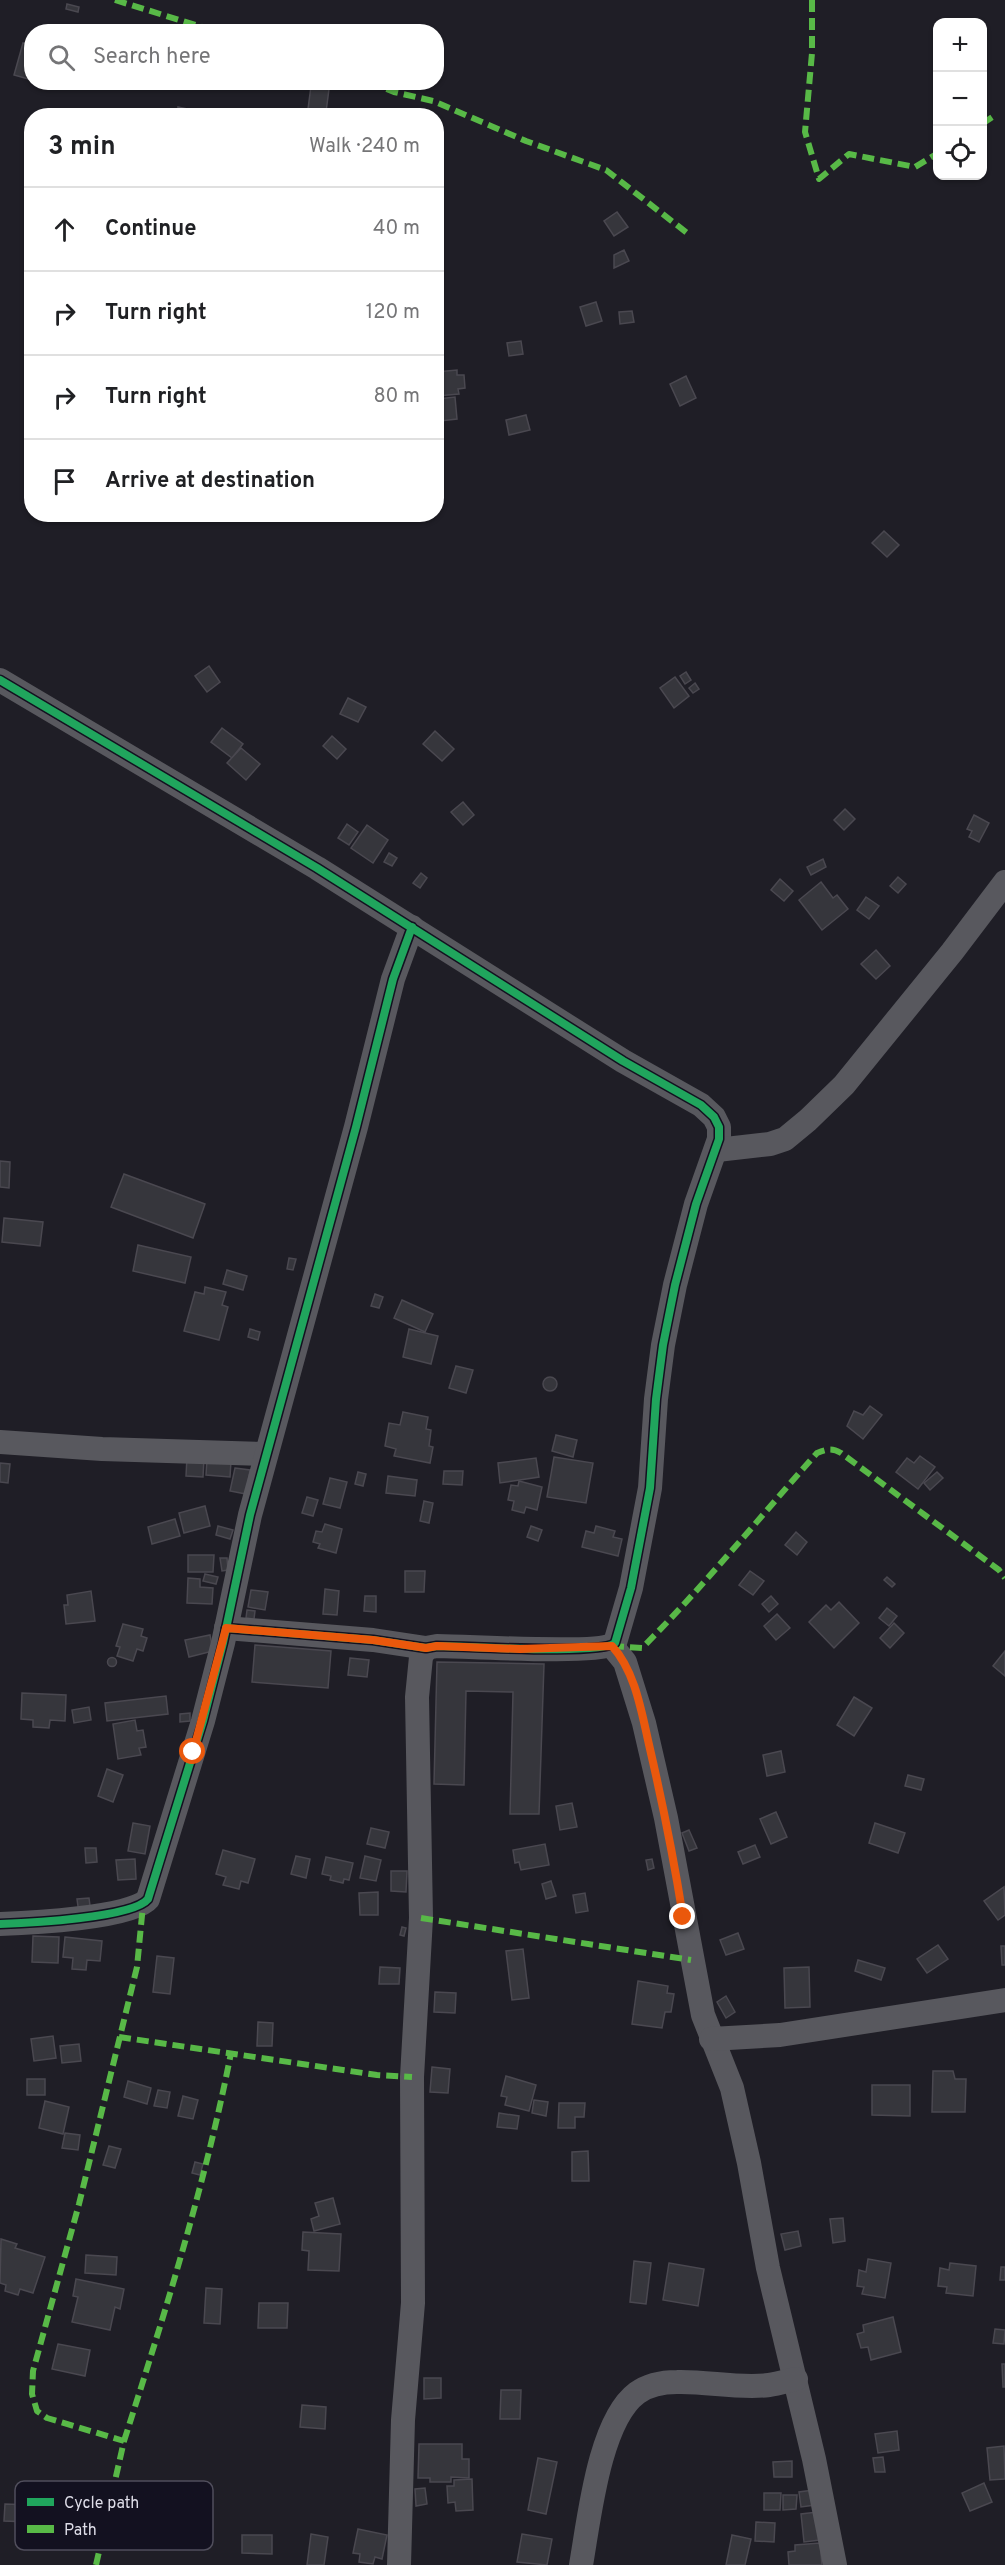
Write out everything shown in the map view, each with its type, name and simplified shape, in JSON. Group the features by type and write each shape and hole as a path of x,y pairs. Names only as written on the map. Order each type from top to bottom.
{"street":[{"path":"0,680 317,868 623,1061 700,1105 714,1117 719,1127 717,1150 696,1204 675,1285 663,1345 656,1399 650,1488 631,1588 620,1632 612,1646"},
{"path":"717,1150 770,1144 785,1139 808,1120 844,1085 952,952 1005,882"},
{"path":"0,1924 106,1914 143,1905 150,1892 203,1721 266,1454 356,1127 391,988 412,927"},
{"path":"0,1442 92,1449 266,1454"},
{"path":"226,1628 373,1640 426,1648 437,1646 564,1649 612,1646"},
{"path":"612,1646 625,1662 644,1723 666,1818 697,1988 711,2039 732,2088 749,2163 768,2268 796,2379 835,2565"},
{"path":"399,2565 403,2420 413,2303 412,2077 421,1918 417,1697 421,1657 426,1648"},
{"path":"711,2039 780,2035 1005,2000"},
{"path":"580,2565 601,2461 610,2432 624,2407 637,2393 653,2385 675,2382 753,2386 796,2379"}],"building":[{"path":"67,4 79,7 78,12 66,9"},
{"path":"23,43 24,43 24,78 14,75"},
{"path":"310,90 329,90 327,108 308,108"},
{"path":"617,212 628,227 614,236 604,221"},
{"path":"624,250 629,261 614,268 614,255"},
{"path":"596,302 602,321 586,326 580,307"},
{"path":"632,311 634,322 620,324 619,312"},
{"path":"521,341 523,354 509,356 507,343"},
{"path":"457,370 457,375 464,375 465,388 458,389 459,394 444,395 444,371"},
{"path":"686,376 696,398 680,406 670,384"},
{"path":"455,397 457,419 444,421 444,398"},
{"path":"526,415 530,430 509,435 506,420"},
{"path":"884,531 899,545 887,557 872,543"},
{"path":"209,666 220,682 207,692 195,676"},
{"path":"686,672 691,680 685,684 680,676"},
{"path":"675,677 689,696 674,708 660,688"},
{"path":"695,683 699,689 693,693 689,688"},
{"path":"348,698 366,707 358,722 340,714"},
{"path":"222,728 243,744 232,758 211,742"},
{"path":"435,731 454,749 442,761 423,744"},
{"path":"332,736 346,749 337,759 323,746"},
{"path":"241,748 260,764 246,780 227,763"},
{"path":"463,802 474,815 463,825 451,812"},
{"path":"845,809 855,819 844,830 834,820"},
{"path":"974,815 989,823 979,842 969,837 972,831 967,829"},
{"path":"347,824 358,832 349,845 338,838"},
{"path":"367,825 388,840 373,863 351,848"},
{"path":"389,853 397,858 392,866 384,862"},
{"path":"823,859 826,867 811,875 807,867"},
{"path":"421,873 427,878 420,888 413,883"},
{"path":"898,877 906,884 898,893 890,886"},
{"path":"780,879 793,891 784,901 771,890"},
{"path":"821,882 833,898 837,895 848,909 822,930 799,900"},
{"path":"866,897 879,906 869,919 857,910"},
{"path":"876,950 890,966 876,979 861,964"},
{"path":"0,1161 10,1162 9,1188 0,1187"},
{"path":"124,1174 205,1204 193,1238 111,1207"},
{"path":"4,1218 43,1222 40,1246 2,1242"},
{"path":"138,1245 191,1257 185,1283 133,1271"},
{"path":"289,1258 296,1259 293,1270 287,1269"},
{"path":"227,1270 247,1276 243,1290 223,1284"},
{"path":"205,1287 226,1292 222,1305 228,1307 219,1340 184,1331 195,1292 204,1294"},
{"path":"375,1294 383,1297 379,1308 371,1306"},
{"path":"402,1300 433,1314 425,1332 394,1318"},
{"path":"250,1329 260,1332 258,1340 248,1337"},
{"path":"409,1329 438,1336 431,1364 403,1357"},
{"path":"456,1366 473,1370 466,1393 449,1388"},
{"path":"547,1377 553,1377 557,1384 553,1391 547,1391 543,1387 543,1381"},
{"path":"870,1406 882,1415 863,1439 847,1426 854,1411 863,1415"},
{"path":"403,1412 428,1417 426,1429 431,1430 429,1446 433,1447 430,1463 394,1456 396,1449 385,1446 389,1423 400,1425"},
{"path":"556,1435 577,1440 573,1457 552,1451"},
{"path":"920,1456 935,1467 918,1489 896,1472 907,1458 914,1463"},
{"path":"187,1457 204,1458 203,1477 186,1476"},
{"path":"554,1457 593,1463 586,1503 547,1497"},
{"path":"536,1458 539,1477 500,1483 498,1463"},
{"path":"207,1459 231,1461 230,1477 206,1475"},
{"path":"0,1463 10,1464 8,1483 0,1482"},
{"path":"235,1468 250,1470 246,1494 230,1491"},
{"path":"444,1471 463,1471 462,1485 443,1484"},
{"path":"358,1472 366,1474 363,1486 355,1484"},
{"path":"937,1472 943,1478 930,1490 924,1483"},
{"path":"388,1476 417,1480 415,1496 386,1493"},
{"path":"330,1478 347,1482 340,1508 323,1504"},
{"path":"519,1481 542,1487 537,1510 526,1507 524,1513 512,1510 514,1501 508,1500 511,1485 518,1486"},
{"path":"307,1497 318,1500 313,1516 302,1513"},
{"path":"424,1501 433,1503 429,1523 420,1521"},
{"path":"205,1506 210,1526 184,1533 179,1513"},
{"path":"175,1519 180,1536 152,1544 148,1527"},
{"path":"325,1524 342,1529 336,1553 318,1548 320,1544 313,1542 316,1531 322,1532"},
{"path":"218,1526 233,1530 230,1539 216,1535"},
{"path":"531,1526 542,1530 538,1541 527,1537"},
{"path":"596,1526 615,1531 613,1537 622,1539 618,1556 582,1547 586,1531 594,1533"},
{"path":"796,1532 807,1542 797,1555 785,1545"},
{"path":"188,1555 214,1555 213,1572 188,1572"},
{"path":"220,1558 227,1558 228,1570 222,1571"},
{"path":"405,1571 425,1571 424,1592 405,1592"},
{"path":"750,1571 764,1581 753,1595 739,1585"},
{"path":"205,1574 218,1577 216,1584 203,1581"},
{"path":"887,1577 895,1584 892,1587 884,1580"},
{"path":"188,1578 200,1579 200,1587 213,1588 212,1604 187,1603"},
{"path":"325,1589 339,1591 337,1615 323,1614"},
{"path":"251,1590 268,1592 265,1610 248,1607"},
{"path":"91,1591 95,1621 66,1624 64,1605 68,1605 67,1595"},
{"path":"365,1596 376,1596 376,1612 364,1611"},
{"path":"771,1596 778,1604 769,1612 762,1604"},
{"path":"839,1602 859,1623 834,1648 809,1622 826,1605 831,1610"},
{"path":"887,1608 897,1616 889,1626 879,1618"},
{"path":"247,1610 255,1611 254,1619 246,1618"},
{"path":"777,1614 790,1628 776,1640 764,1626"},
{"path":"894,1623 904,1633 890,1648 880,1638"},
{"path":"123,1624 143,1629 141,1636 147,1638 143,1651 137,1649 133,1661 117,1656 120,1647 116,1646"},
{"path":"210,1635 213,1651 189,1657 185,1640"},
{"path":"255,1645 331,1651 328,1688 252,1682"},
{"path":"1005,1651 1005,1676 993,1666"},
{"path":"112,1658 116,1662 112,1666 108,1662"},
{"path":"350,1658 369,1660 367,1677 348,1675"},
{"path":"437,1662 544,1664 539,1814 510,1814 513,1692 466,1691 464,1785 434,1784"},
{"path":"22,1693 66,1695 65,1721 50,1720 49,1728 33,1727 33,1720 21,1719"},
{"path":"166,1696 168,1714 107,1721 105,1703"},
{"path":"854,1697 872,1708 854,1736 837,1725"},
{"path":"89,1707 91,1720 74,1723 72,1710"},
{"path":"190,1713 190,1721 180,1722 180,1714"},
{"path":"135,1720 137,1731 143,1730 146,1747 139,1748 141,1755 118,1759 113,1724"},
{"path":"781,1751 785,1772 767,1776 763,1755"},
{"path":"107,1769 123,1775 113,1802 98,1796"},
{"path":"908,1775 924,1779 921,1790 905,1786"},
{"path":"572,1803 577,1827 560,1830 556,1806"},
{"path":"776,1812 787,1837 771,1844 760,1819"},
{"path":"133,1823 150,1826 145,1854 128,1851"},
{"path":"875,1823 905,1833 898,1853 869,1843"},
{"path":"371,1828 389,1832 385,1848 367,1844"},
{"path":"689,1830 697,1848 689,1851 682,1833"},
{"path":"545,1844 549,1865 521,1870 519,1862 515,1863 513,1850"},
{"path":"755,1845 760,1857 743,1864 738,1852"},
{"path":"85,1848 96,1848 97,1862 86,1863"},
{"path":"223,1850 255,1859 248,1883 241,1881 239,1889 223,1885 226,1877 216,1874"},
{"path":"296,1856 310,1859 306,1878 291,1874"},
{"path":"365,1856 381,1860 376,1881 360,1878"},
{"path":"326,1857 353,1863 349,1880 344,1879 343,1883 330,1880 331,1876 322,1874"},
{"path":"135,1859 136,1879 118,1880 116,1860"},
{"path":"652,1859 654,1868 648,1870 646,1860"},
{"path":"391,1871 407,1871 406,1892 391,1891"},
{"path":"551,1881 556,1896 546,1899 542,1884"},
{"path":"1004,1887 1005,1915 998,1920 984,1901"},
{"path":"378,1892 378,1915 360,1915 359,1893"},
{"path":"585,1893 588,1911 576,1913 573,1895"},
{"path":"89,1898 91,1913 79,1914 77,1899"},
{"path":"402,1927 406,1928 404,1936 400,1935"},
{"path":"738,1933 744,1949 726,1955 720,1940"},
{"path":"33,1936 59,1937 58,1963 32,1962"},
{"path":"65,1937 102,1941 100,1961 87,1960 86,1970 72,1969 73,1958 63,1957"},
{"path":"938,1945 948,1959 927,1973 917,1959"},
{"path":"1001,1946 1005,1946 1005,1965 1002,1965"},
{"path":"523,1949 529,1998 512,2000 506,1951"},
{"path":"157,1956 174,1958 170,1994 153,1992"},
{"path":"858,1960 885,1968 881,1980 855,1971"},
{"path":"380,1967 400,1968 399,1984 379,1984"},
{"path":"809,1967 810,2007 785,2008 784,1968"},
{"path":"638,1981 668,1986 667,1993 674,1994 671,2012 665,2012 662,2028 632,2024"},
{"path":"435,1992 456,1993 455,2013 434,2012"},
{"path":"726,1996 735,2012 726,2018 717,2002"},
{"path":"258,2022 273,2023 272,2046 257,2046"},
{"path":"53,2036 56,2058 34,2061 31,2039"},
{"path":"79,2044 81,2061 62,2063 60,2046"},
{"path":"432,2067 450,2069 448,2093 430,2092"},
{"path":"933,2071 953,2071 955,2079 966,2079 965,2112 932,2112"},
{"path":"506,2076 536,2085 529,2111 505,2105 507,2097 501,2096"},
{"path":"27,2079 45,2079 45,2095 27,2095"},
{"path":"128,2081 151,2088 147,2104 124,2097"},
{"path":"872,2085 910,2085 910,2116 872,2115"},
{"path":"158,2090 170,2092 167,2108 154,2106"},
{"path":"183,2096 198,2100 193,2119 178,2116"},
{"path":"534,2100 548,2102 546,2116 532,2113"},
{"path":"45,2101 69,2107 63,2134 39,2128"},
{"path":"559,2103 585,2103 584,2117 575,2117 575,2128 558,2128"},
{"path":"499,2113 519,2116 517,2129 497,2127"},
{"path":"65,2133 80,2135 78,2150 62,2148"},
{"path":"109,2146 121,2149 115,2168 103,2165"},
{"path":"588,2151 589,2181 572,2181 572,2152"},
{"path":"195,2162 203,2164 200,2175 192,2173"},
{"path":"333,2198 340,2224 314,2231 311,2219 319,2216 315,2203"},
{"path":"843,2218 845,2241 833,2243 830,2219"},
{"path":"798,2231 801,2246 785,2250 781,2234"},
{"path":"303,2232 341,2234 339,2271 308,2270 309,2251 302,2250"},
{"path":"1,2239 17,2244 15,2248 45,2257 33,2293 20,2289 18,2295 5,2291 6,2285 0,2283"},
{"path":"86,2255 117,2257 116,2275 85,2273"},
{"path":"868,2259 891,2263 885,2298 862,2294 864,2287 857,2286 859,2270 866,2272"},
{"path":"634,2261 651,2263 646,2304 630,2302"},
{"path":"669,2263 704,2269 698,2306 663,2300"},
{"path":"950,2263 976,2266 973,2296 946,2293 947,2287 938,2286 940,2268 949,2270"},
{"path":"1001,2267 1005,2267 1005,2280 1000,2280"},
{"path":"76,2279 124,2289 120,2309 115,2307 110,2330 72,2322 78,2297 73,2296"},
{"path":"206,2288 222,2289 220,2324 204,2323"},
{"path":"259,2303 288,2303 287,2328 258,2328"},
{"path":"893,2317 901,2352 871,2360 868,2347 861,2348 857,2334 864,2332 863,2325"},
{"path":"995,2329 1005,2330 1004,2344 993,2343"},
{"path":"58,2344 90,2350 85,2376 52,2369"},
{"path":"1002,2364 1005,2364 1005,2387 1003,2387"},
{"path":"424,2378 441,2378 441,2398 424,2399"},
{"path":"501,2390 521,2390 520,2419 500,2419"},
{"path":"302,2405 326,2407 325,2429 300,2427"},
{"path":"897,2431 899,2450 878,2453 875,2434"},
{"path":"419,2444 462,2444 462,2459 469,2459 469,2478 451,2477 451,2482 430,2482 430,2478 418,2478"},
{"path":"1004,2446 1005,2479 990,2480 987,2448"},
{"path":"883,2457 885,2472 875,2472 873,2458"},
{"path":"538,2458 557,2462 546,2514 528,2510"},
{"path":"792,2461 792,2477 774,2477 773,2462"},
{"path":"472,2479 473,2510 456,2511 455,2502 448,2503 447,2486 454,2486 454,2480"},
{"path":"984,2483 992,2502 970,2511 962,2493"},
{"path":"425,2488 427,2504 416,2506 415,2489"},
{"path":"813,2490 815,2505 801,2507 799,2492"},
{"path":"764,2493 781,2493 780,2510 764,2510"},
{"path":"783,2495 797,2495 796,2509 783,2510"},
{"path":"5,2504 15,2504 15,2521 4,2521"},
{"path":"817,2512 820,2540 804,2542 801,2514"},
{"path":"756,2522 775,2523 774,2542 755,2541"},
{"path":"358,2529 387,2535 382,2559 375,2557 373,2564 359,2562 360,2554 353,2553"},
{"path":"311,2534 328,2537 324,2565 307,2565"},
{"path":"522,2534 552,2539 547,2565 517,2562"},
{"path":"242,2535 272,2535 272,2554 242,2553"},
{"path":"732,2535 751,2539 745,2565 726,2565"},
{"path":"820,2543 822,2565 789,2565 788,2552 795,2551 795,2545"}],"marked path":[{"path":"115,0 192,24"},
{"path":"812,0 812,53 805,132 819,179 849,154 915,167 933,156"},
{"path":"389,90 433,101 526,141 606,170 691,236"},
{"path":"987,121 994,116"},
{"path":"612,1646 642,1648 817,1453 827,1450 841,1453 999,1570 1005,1578"},
{"path":"115,2481 124,2441 47,2418 37,2411 32,2394 33,2371 79,2204 137,1967 143,1905"},
{"path":"421,1918 691,1960"},
{"path":"119,2037 377,2075 412,2077"},
{"path":"124,2441 197,2200 231,2053"},
{"path":"96,2565 99,2550"}],"cycle path":[{"path":"0,680 317,868 623,1061 701,1105 714,1117 719,1127 719,1139 696,1204 675,1285 663,1345 656,1399 650,1488 631,1588 615,1643 585,1649 437,1646 426,1648 373,1640 226,1628"},
{"path":"0,1924 55,1921 102,1915 122,1911 148,1899 203,1721 223,1643 250,1515 356,1127 393,979 412,927"}],"route":[{"path":"193,1752 226,1628 373,1640 426,1648 437,1646 564,1649 612,1646 625,1662 644,1723 666,1818 683,1917"}]}
